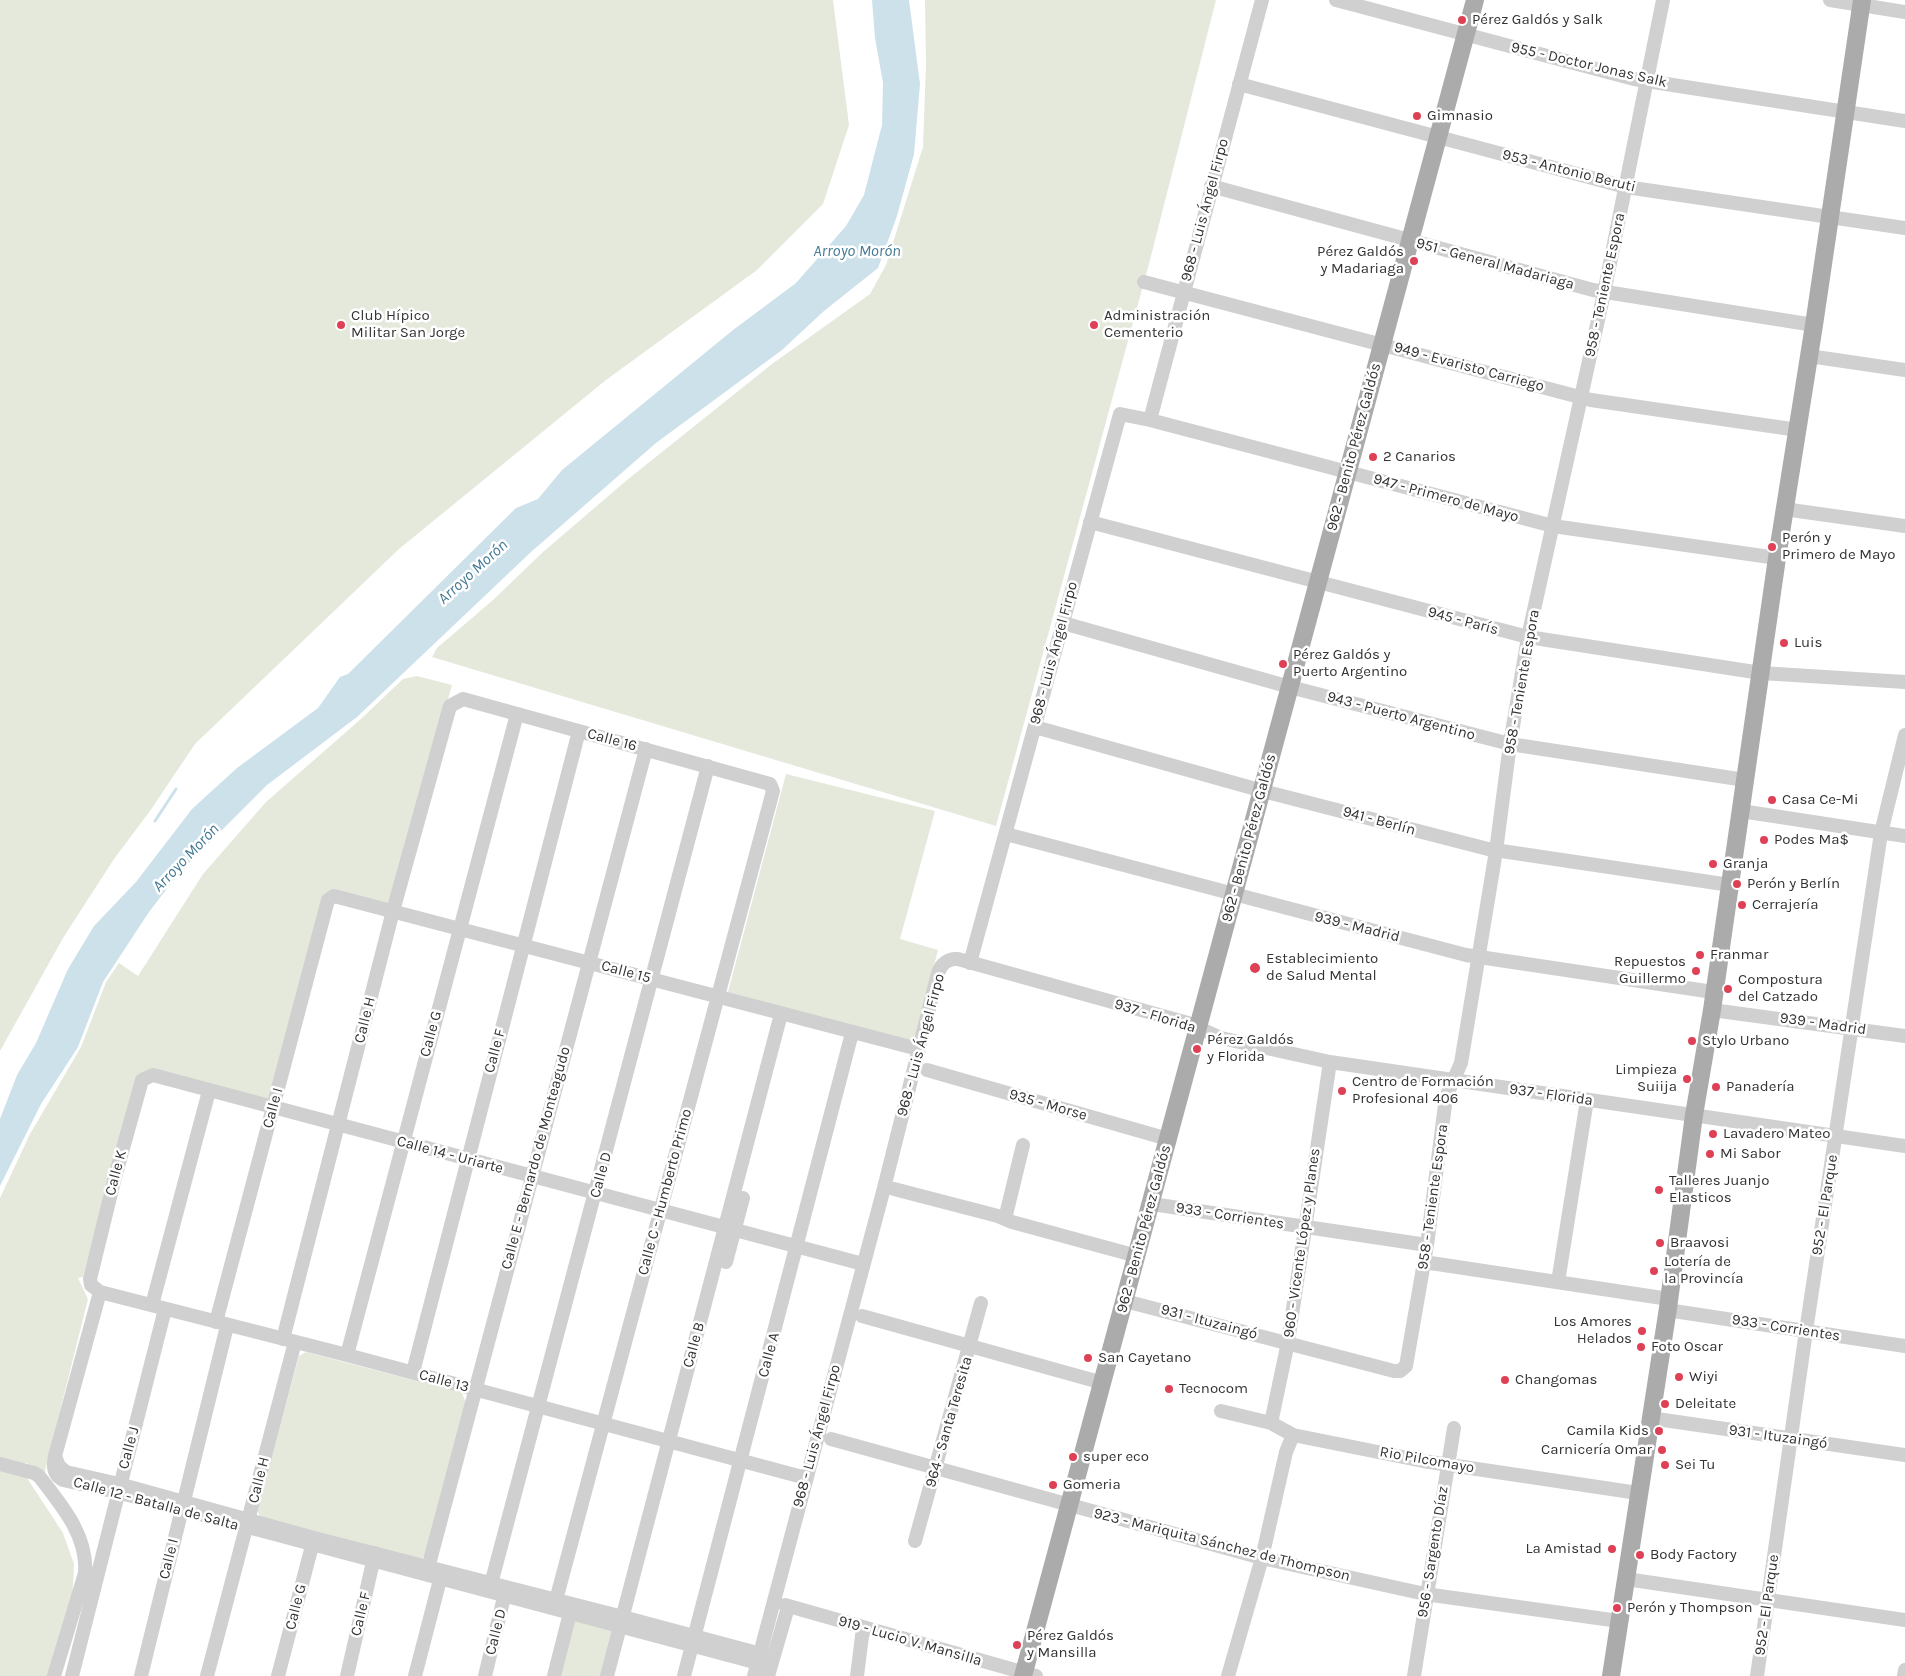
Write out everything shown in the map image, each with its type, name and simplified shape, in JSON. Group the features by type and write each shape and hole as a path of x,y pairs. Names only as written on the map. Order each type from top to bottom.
{"main road":[{"name":"962 - Benito Pérez Galdós","path":"1028,1675 1070,1506 1475,0"},
{"path":"1611,1676 1668,1305 1694,1115 1713,1001 1776,558 1798,430 1862,2"}],"street":[{"name":"968 - Luis Ángel Firpo","path":"1150,420 1262,0"},
{"name":"955 - Doctor Jonas Salk","path":"1336,0 1466,36 1646,81 1905,121"},
{"name":"958 - Teniente Espora","path":"1406,1366 1427,1245 1446,1097 1461,1064 1496,851 1510,744 1528,637 1582,397 1663,0"},
{"path":"1830,0 1862,2 1905,12"},
{"name":"953 - Antonio Beruti","path":"1239,84 1626,187 1905,228"},
{"name":"951 - General Madariaga","path":"1211,186 1604,293 1814,325"},
{"name":"949 - Evaristo Carriego","path":"1144,282 1582,397 1798,430"},
{"path":"1809,356 1905,370"},
{"name":"968 - Luis Ángel Firpo","path":"758,1665 940,968 944,963 954,958 970,963 1120,414"},
{"name":"947 - Primero de Mayo","path":"1120,414 1150,420 1553,526 1776,558"},
{"path":"1784,509 1905,526"},
{"name":"945 - París","path":"1090,522 1528,637 1761,673 1905,682"},
{"name":"943 - Puerto Argentino","path":"1063,623 1290,687 1510,744 1745,780"},
{"name":"Calle 16","path":"454,702 463,699 770,784"},
{"name":"Calle H","path":"207,1676 248,1524 338,1125 393,911 450,706 454,702"},
{"name":"Calle G","path":"346,1355 517,714"},
{"name":"941 - Berlín","path":"1035,727 1262,791 1496,851 1730,885"},
{"name":"Calle F","path":"413,1372 466,1159 524,946 579,731"},
{"name":"952 - El Parque","path":"1757,1676 1806,1331 1881,833 1905,735"},
{"name":"Calle E - Bernardo de Monteagudo","path":"428,1568 646,749"},
{"name":"Calle D","path":"491,1584 540,1408 708,766"},
{"name":"Calle C - Humberto Primo","path":"556,1600 773,791 770,784"},
{"path":"1741,811 1905,836"},
{"name":"939 - Madrid","path":"1006,834 1234,896 1478,957 1852,1028 1905,1036"},
{"name":"Calle 15","path":"334,896 918,1049"},
{"name":"Calle I","path":"141,1676 273,1108 328,900 334,896"},
{"name":"937 - Florida","path":"970,963 1188,1023 1221,1038 1330,1062 1905,1146"},
{"name":"Calle B","path":"616,1676 626,1622 785,1015"},
{"name":"Calle A","path":"684,1676 798,1246 852,1033"},
{"name":"960 - Vicente López y Planes","path":"1271,1423 1288,1342 1330,1062"},
{"name":"935 - Morse","path":"927,1070 1168,1139"},
{"name":"Calle 14 - Uriarte","path":"153,1075 863,1264"},
{"name":"Calle K","path":"100,1292 91,1285 90,1278 142,1080 153,1075"},
{"name":"Calle J","path":"72,1676 118,1488 209,1090"},
{"path":"1558,1282 1587,1100"},
{"path":"1005,1219 1023,1145"},
{"path":"894,1189 1137,1256"},
{"name":"933 - Corrientes","path":"1152,1204 1427,1245"},
{"name":"933 - Corrientes","path":"1424,1262 1558,1282 1806,1331 1905,1346"},
{"name":"Calle 13","path":"100,1292 413,1372 602,1425 806,1478"},
{"name":"Calle 12 - Batalla de Salta","path":"100,1292 54,1456 53,1464 59,1477 118,1488 313,1541 428,1568 441,1575 491,1584 506,1592 556,1600 571,1608"},
{"name":"931 - Ituzaingó","path":"1125,1301 1394,1371 1400,1371 1406,1366"},
{"name":"964 - Santa Teresita","path":"915,1541 981,1303"},
{"path":"862,1316 1103,1383"},
{"name":"Rio Pilcomayo","path":"1221,1411 1271,1423 1293,1435 1447,1465 1638,1493"},
{"name":"931 - Ituzaingó","path":"1650,1418 1905,1455"},
{"name":"956 - Sargento Díaz","path":"1414,1676 1425,1594 1454,1428"},
{"path":"1228,1676 1262,1558 1286,1452 1293,1435"},
{"name":"923 - Mariquita Sánchez de Thompson","path":"831,1439 1262,1558 1425,1594 1619,1621"},
{"path":"0,1464 39,1476 68,1515 83,1548 86,1561 85,1573 54,1676"},
{"name":"Calle G","path":"278,1676 313,1541"},
{"name":"Calle F","path":"347,1676 374,1556"},
{"name":"Calle 12 - Batalla de Salta","path":"374,1556 694,1640 758,1665"},
{"path":"415,1676 441,1575"},
{"path":"1626,1579 1905,1620"},
{"name":"Calle D","path":"485,1676 506,1592"},
{"name":"919 - Lucio V. Mansilla","path":"768,1676 786,1606 1028,1675"},
{"path":"554,1676 571,1608"},
{"name":"Calle B","path":"607,1676 626,1622"},
{"path":"857,1676 864,1628"},
{"path":"1904,1676 1905,1670"}],"shaded area":[{"name":"Club Hípico Militar San Jorge","path":"0,0 833,0 849,125 823,204 757,270 606,380 399,549 195,744 150,811 114,859 63,938 0,1051"},
{"path":"925,0 1216,0 1150,260 996,826 432,657 437,648 493,600 543,552 627,480 772,364 870,294 886,265 923,147 926,64"},
{"path":"417,676 452,685 390,906 334,892 270,1097 263,1101 137,1077 83,1277 78,1278 88,1299 44,1475 34,1473 27,1463 1,1467 27,1478 63,1533 74,1564 72,1605 48,1676 0,1676 0,1198 30,1134 81,1047 106,982 119,963 138,976 203,874 266,802 362,718 403,679"},
{"path":"786,774 935,811 900,939 938,950 914,1044 728,992"},
{"path":"306,1352 462,1393 466,1403 425,1556 420,1560 261,1517 257,1511 299,1356"},
{"path":"570,1612 620,1626 607,1676 554,1676"}],"water":[{"name":"Arroyo Morón","path":"872,0 909,0 920,84 914,154 897,216 878,268 824,311 782,350 656,443 531,552 357,717 267,785 179,873 149,912 103,982 78,1047 41,1104 0,1186 0,1119 17,1075 36,1043 68,969 94,926 136,882 192,809 237,768 318,708 340,677 348,674 516,508 538,499 562,470 733,330 796,283 846,226 864,195 882,125 883,83 875,38"}],"waterway":[{"path":"155,821 176,789"}],"place":[{"name":"Pérez Galdós y Salk","path":"1462,20"},
{"name":"Gimnasio","path":"1417,116"},
{"name":"Pérez Galdós y Madariaga","path":"1414,261"},
{"name":"Club Hípico Militar San Jorge","path":"341,325"},
{"name":"Administración Cementerio","path":"1094,325"},
{"name":"2 Canarios","path":"1373,457"},
{"name":"Perón y Primero de Mayo","path":"1772,547"},
{"name":"Luis","path":"1784,643"},
{"name":"Pérez Galdós y Puerto Argentino","path":"1283,664"},
{"name":"Casa Ce-Mi","path":"1772,800"},
{"name":"Podes Ma$","path":"1764,840"},
{"name":"Granja","path":"1713,864"},
{"name":"Perón y Berlín","path":"1737,884"},
{"name":"Cerrajería","path":"1742,905"},
{"name":"Franmar","path":"1700,955"},
{"name":"Establecimiento de Salud Mental","path":"1255,968"},
{"name":"Repuestos Guillermo","path":"1696,971"},
{"name":"Compostura del Catzado","path":"1728,989"},
{"name":"Stylo Urbano","path":"1692,1041"},
{"name":"Pérez Galdós y Florida","path":"1197,1049"},
{"name":"Limpieza Suiija","path":"1687,1079"},
{"name":"Panadería","path":"1716,1087"},
{"name":"Centro de Formación Profesional 406","path":"1342,1091"},
{"name":"Lavadero Mateo","path":"1713,1134"},
{"name":"Mi Sabor","path":"1710,1154"},
{"name":"Talleres Juanjo Elasticos","path":"1659,1190"},
{"name":"Braavosi","path":"1660,1243"},
{"name":"Lotería de la Provincía","path":"1654,1271"},
{"name":"Los Amores Helados","path":"1642,1331"},
{"name":"Foto Oscar","path":"1641,1347"},
{"name":"San Cayetano","path":"1088,1358"},
{"name":"Wiyi","path":"1679,1377"},
{"name":"Changomas","path":"1505,1380"},
{"name":"Tecnocom","path":"1169,1389"},
{"name":"Deleitate","path":"1665,1404"},
{"name":"Camila Kids","path":"1659,1431"},
{"name":"Carnicería Omar","path":"1662,1450"},
{"name":"super eco","path":"1073,1457"},
{"name":"Sei Tu","path":"1665,1465"},
{"name":"Gomeria","path":"1053,1485"},
{"name":"La Amistad","path":"1612,1549"},
{"name":"Body Factory","path":"1640,1555"},
{"name":"Perón y Thompson","path":"1617,1608"},
{"name":"Pérez Galdós y Mansilla","path":"1017,1645"}]}
